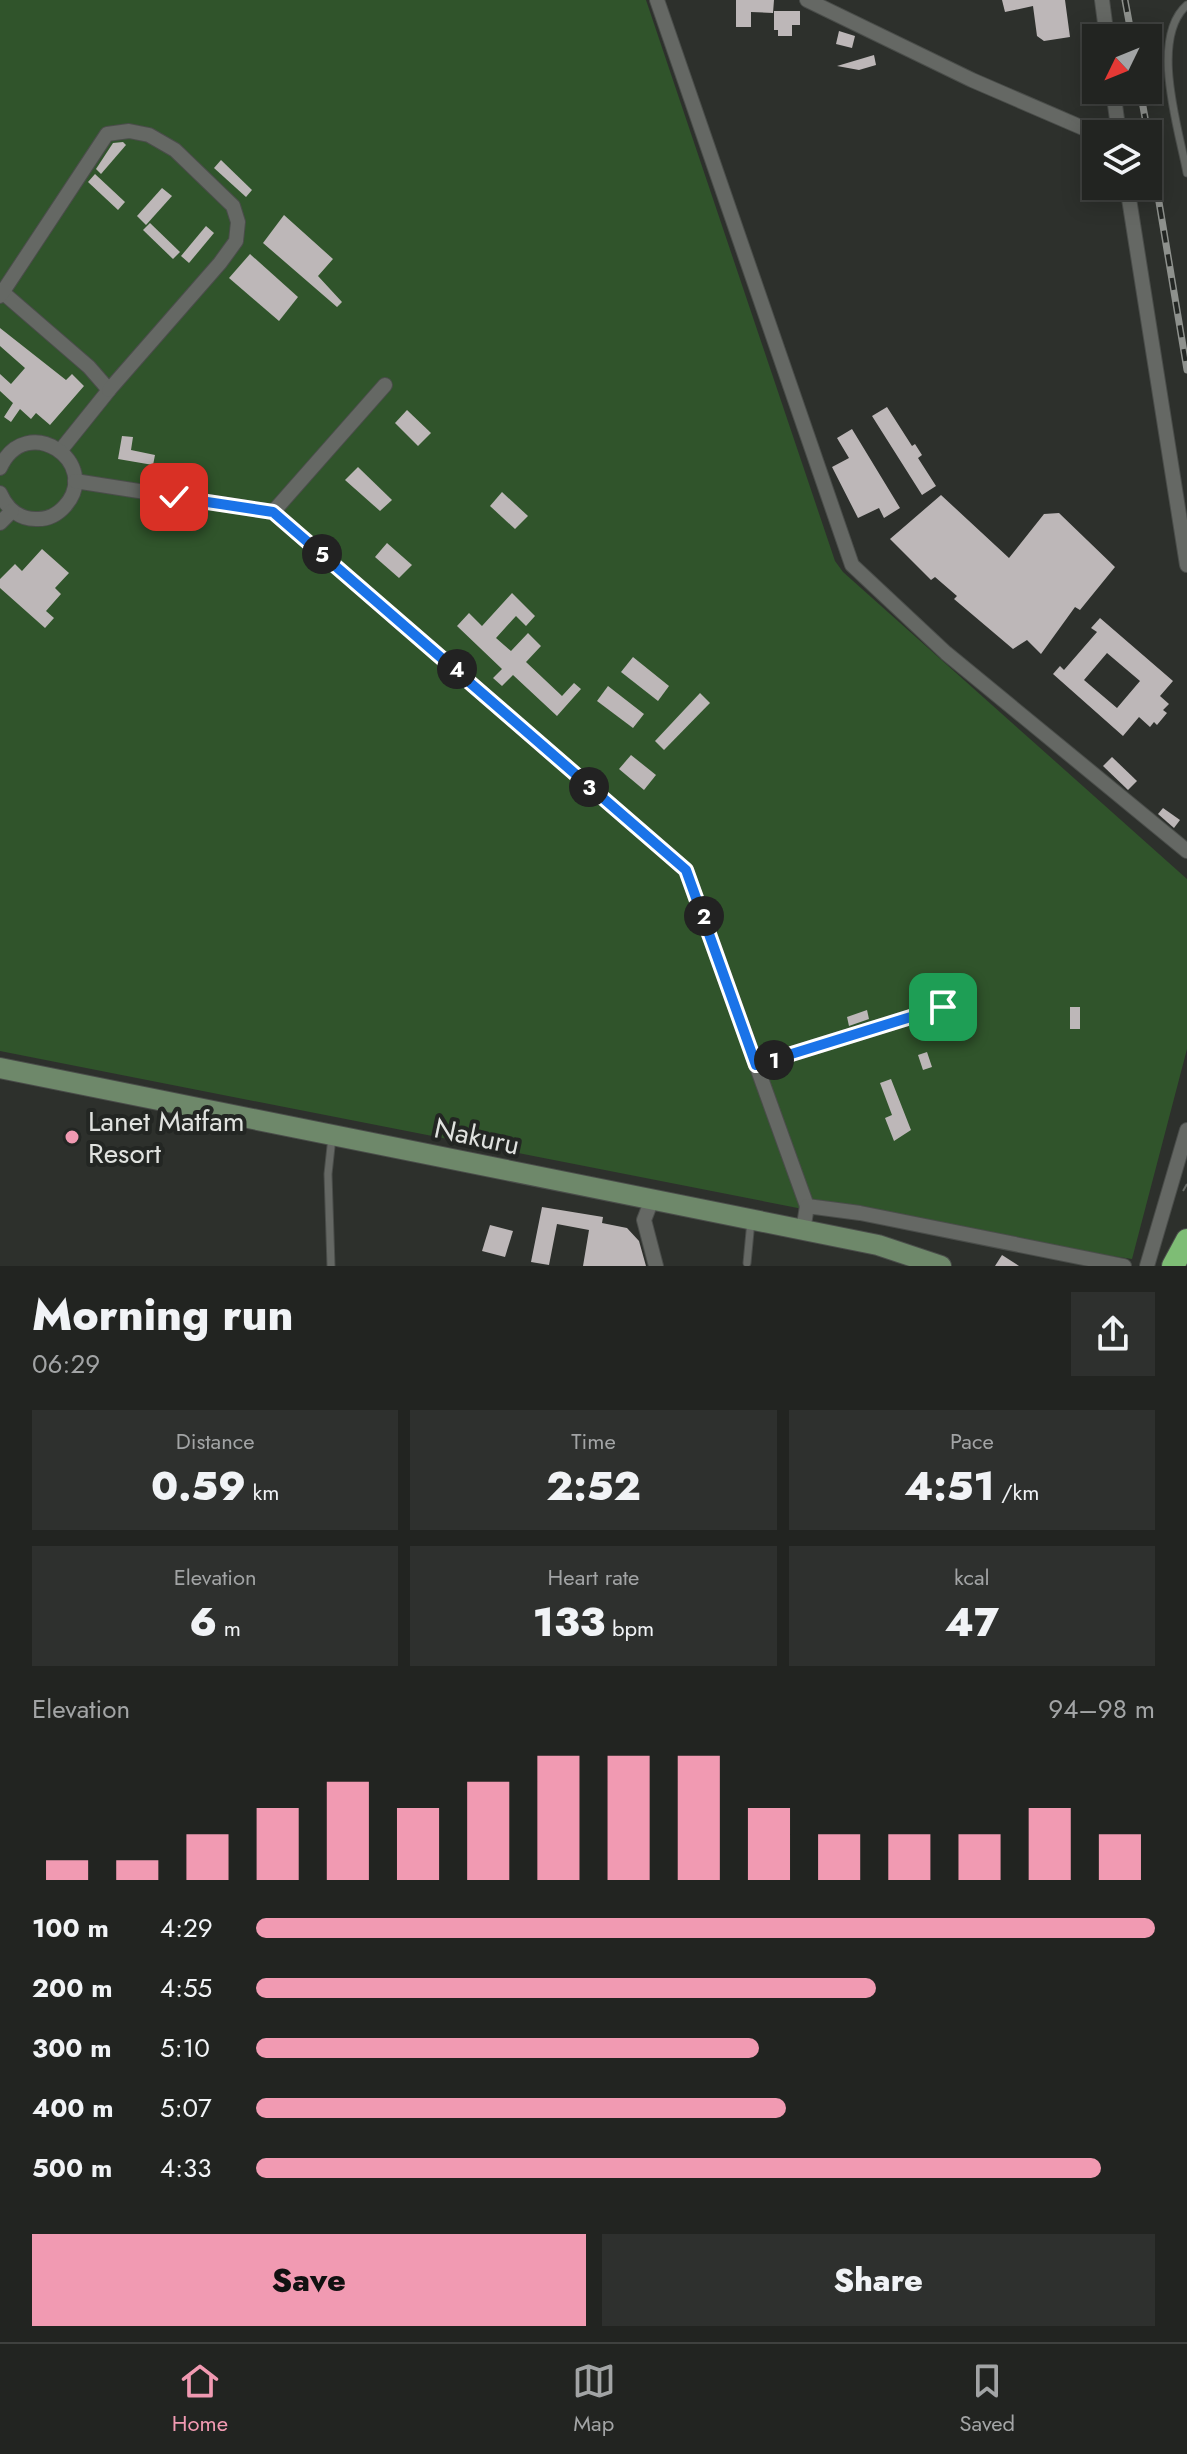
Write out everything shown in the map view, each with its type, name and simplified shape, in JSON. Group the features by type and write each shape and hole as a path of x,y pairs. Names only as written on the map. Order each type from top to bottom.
{"highway":[{"path":"1173,1266 1187,1240"}],"main road":[{"name":"Nakuru","path":"0,1068 332,1133 651,1202 878,1245 941,1266"}],"street":[{"path":"657,0 852,565 958,663 1187,851"},
{"path":"807,0 972,80 1082,128"},
{"path":"1102,0 1105,24"},
{"path":"60,451 109,390 168,326 236,241 238,222 233,206 212,183 175,150 149,135 129,131 107,134 1,293 89,367 109,390"},
{"path":"1129,200 1187,565"},
{"path":"273,512 385,385"},
{"path":"0,468 5,447 46,443 60,451 73,469 75,481 67,504 47,518 23,517 12,511 0,493"},
{"path":"75,481 273,512 686,870 807,1206 803,1231"},
{"path":"0,523 12,511"},
{"path":"756,1065 943,1007"},
{"path":"1147,1266 1187,1130"},
{"path":"651,1202 644,1220 656,1266"},
{"path":"807,1206 860,1213 1124,1266"}],"lane":[{"path":"1187,5 1171,30 1167,57 1187,173"},
{"path":"331,1266 328,1174 332,1133"},
{"path":"747,1263 751,1221"}],"green space":[{"path":"0,0 646,0 835,561 843,572 1187,879 1187,1049 1132,1259 813,1211 0,1051"}],"building":[{"path":"736,0 774,0 773,13 751,12 751,27 736,27"},
{"path":"1002,0 1065,0 1070,37 1044,41 1037,36 1033,6 1005,12"},
{"path":"774,11 800,11 800,25 792,25 792,36 778,36 778,30 774,30"},
{"path":"839,31 855,36 852,48 836,44"},
{"path":"874,55 876,65 859,70 837,66"},
{"path":"123,142 126,145 101,174 96,169 113,143"},
{"path":"221,160 252,190 246,197 214,168"},
{"path":"95,174 125,202 118,210 88,182"},
{"path":"162,188 172,196 146,225 137,216"},
{"path":"284,215 333,259 318,276 342,302 337,307 263,243"},
{"path":"150,223 180,252 173,259 143,230"},
{"path":"206,226 214,233 189,263 181,256"},
{"path":"250,254 298,297 279,321 229,278"},
{"path":"0,328 66,380 72,374 84,386 50,425 36,413 31,419 20,409 11,422 4,417 13,403 0,391 0,374 11,384 25,368 0,346"},
{"path":"887,407 912,446 915,444 922,455 918,458 936,486 922,495 872,416"},
{"path":"407,410 431,433 418,446 395,423"},
{"path":"852,429 900,508 884,518 879,508 858,518 832,467 849,458 837,438"},
{"path":"122,436 133,437 131,450 155,455 153,465 118,459"},
{"path":"358,467 392,500 380,511 345,480"},
{"path":"502,492 528,516 515,529 490,506"},
{"path":"941,495 1009,558 1044,514 1059,513 1115,567 1080,610 1075,607 1041,654 1027,640 1013,649 954,599 957,596 935,577 931,580 890,539"},
{"path":"387,543 412,565 399,578 375,557"},
{"path":"42,549 69,573 55,588 61,594 46,611 54,618 45,628 0,588 0,579 15,564 22,571"},
{"path":"512,593 535,616 526,626 516,616 496,638 511,651 528,633 541,646 526,662 562,696 574,683 581,689 557,716 513,675 502,686 493,678 502,669 457,626 469,613 482,626"},
{"path":"1100,618 1173,681 1160,696 1169,704 1163,710 1167,713 1157,725 1154,722 1150,727 1139,717 1123,736 1053,674 1060,666 1064,670 1097,632 1091,628","holes":["1107,653 1140,681 1117,708 1084,680"]},
{"path":"633,657 669,686 658,701 621,672"},
{"path":"608,686 644,714 633,728 597,701"},
{"path":"700,693 710,703 664,750 655,741"},
{"path":"631,755 656,775 644,790 619,769"},
{"path":"1112,757 1137,781 1128,790 1103,766"},
{"path":"1163,808 1180,820 1174,828 1158,814"},
{"path":"1070,1007 1080,1007 1080,1029 1070,1029"},
{"path":"867,1010 869,1019 849,1026 847,1017"},
{"path":"927,1052 932,1067 923,1070 918,1055"},
{"path":"891,1079 911,1130 894,1141 885,1118 892,1115 880,1083"},
{"path":"542,1207 603,1217 602,1223 627,1228 639,1241 646,1266 583,1266 589,1230 557,1224 549,1265 531,1262"},
{"path":"490,1225 513,1231 505,1257 482,1251"},
{"path":"1002,1255 1019,1266 995,1266"}],"railway":[{"path":"1125,0 1129,24"},
{"path":"1143,104 1145,120"},
{"path":"1159,200 1187,370"}],"place":[{"name":"Lanet Matfam Resort","path":"72,1137"}],"route":[{"path":"174,497 273,512 496,702 686,870 756,1065 943,1007"}]}
